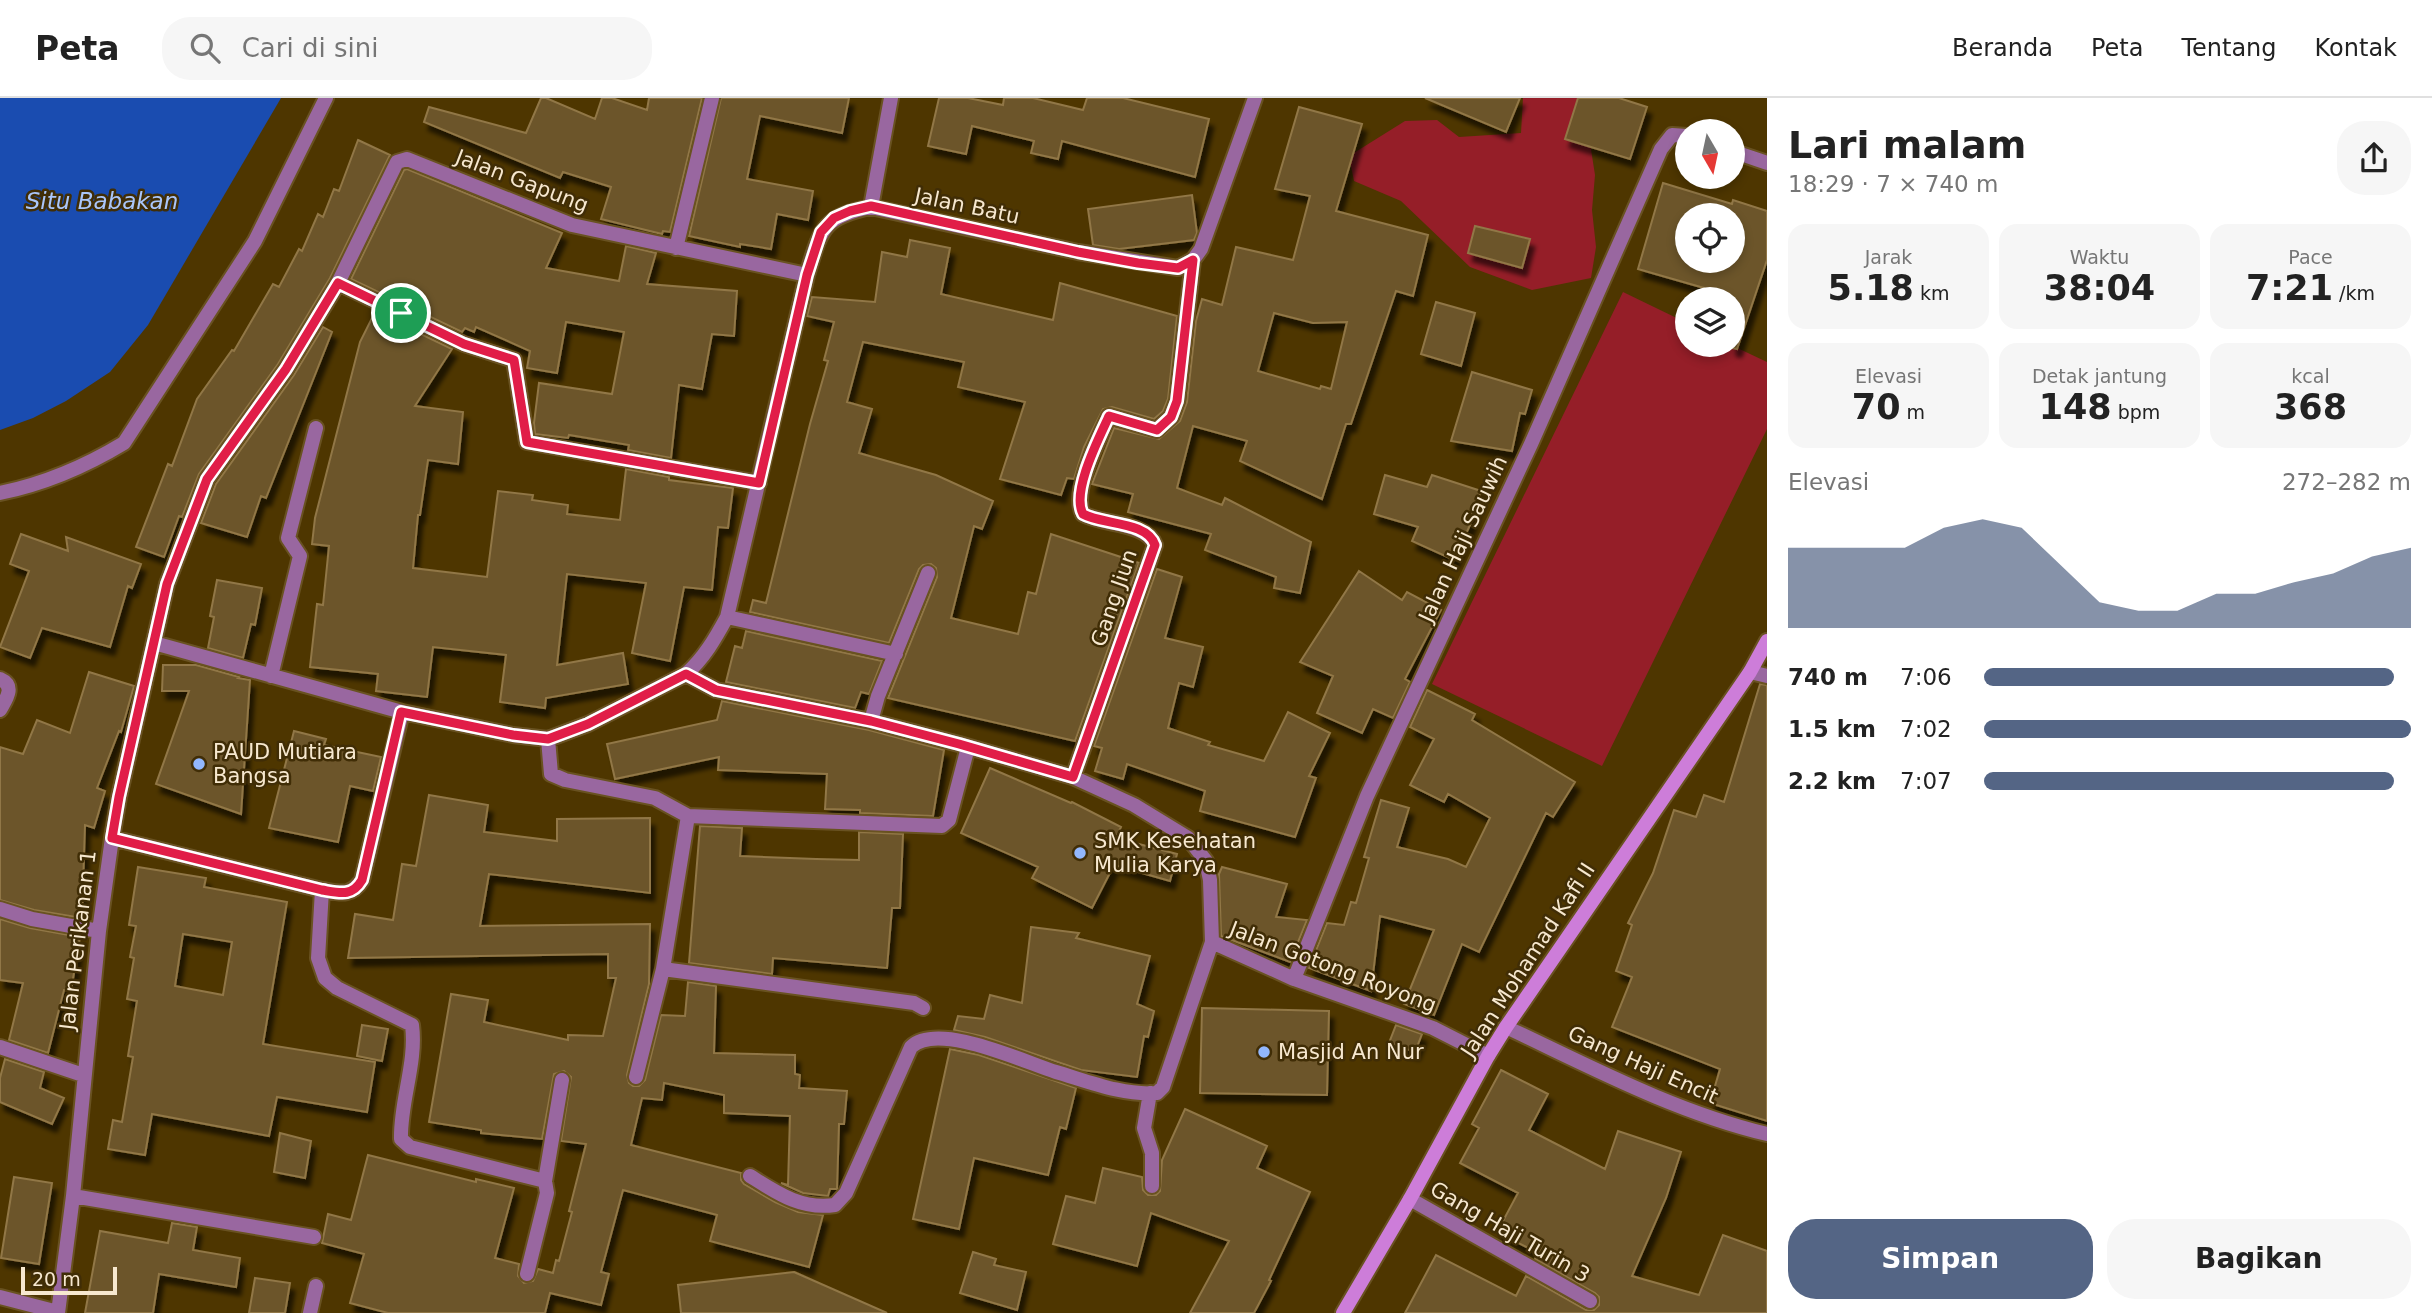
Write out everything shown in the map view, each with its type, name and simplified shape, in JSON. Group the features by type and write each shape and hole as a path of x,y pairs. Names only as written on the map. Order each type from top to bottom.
{"main road":[{"name":"Jalan Mohamad Kafi II","path":"1345,1312 1506,1027 1750,672 1767,641"}],"street":[{"path":"0,493 91,463 124,443 255,241 327,98"},
{"path":"676,248 712,98"},
{"path":"871,206 891,98"},
{"path":"1193,260 1201,249 1255,98"},
{"name":"Jalan Haji Sauwih","path":"1294,979 1367,796 1531,444 1661,149 1672,135 1675,135"},
{"path":"1745,155 1767,163"},
{"name":"Jalan Gapung","path":"338,283 397,162 401,159 407,159 572,225 807,275"},
{"name":"Jalan Batu","path":"759,483 807,275 821,232 834,218 871,206 1138,263 1178,268 1193,260"},
{"name":"Gang Jiun","path":"1073,777 1155,545 1153,539 1144,533 1083,514 1080,500 1088,463 1109,416 1157,430 1171,417 1177,401 1193,260"},
{"path":"112,838 119,797 167,584 207,479 286,369 338,283 464,344 514,360 527,442 759,483 727,617 712,646 699,663 686,674 588,724 548,739 513,735 401,712 154,643"},
{"path":"271,676 300,556 288,538 316,428"},
{"path":"871,721 878,696 928,573"},
{"path":"727,617 896,653"},
{"path":"1750,672 1767,676"},
{"name":"Jalan Gotong Royong","path":"686,674 716,690 871,721 1073,777 1134,805 1188,838 1206,861 1210,880 1212,942 1294,979 1433,1028 1488,1056"},
{"path":"0,679 6,681 9,694 0,710"},
{"name":"Jalan Perikanan 1","path":"58,1312 73,1196 99,931 112,838 346,894 357,889 362,880 401,712"},
{"path":"548,739 551,774 565,780 655,798 688,816 811,819 928,827 942,826 949,820 968,747"},
{"path":"636,1077 663,969 688,816"},
{"path":"322,890 318,958 325,978 337,988 412,1025 412,1048 401,1118 401,1139 410,1147 545,1181"},
{"path":"0,909 32,919 99,931"},
{"path":"750,1176 787,1199 822,1207 835,1205 846,1193 911,1047 921,1040 963,1041 1056,1072 1130,1092 1157,1093 1163,1087 1212,942"},
{"path":"663,969 914,1003 923,1008"},
{"name":"Gang Haji Encit","path":"1506,1027 1641,1090 1722,1122 1767,1134"},
{"path":"0,1048 83,1075"},
{"path":"527,1274 547,1193 545,1181 562,1080"},
{"path":"1150,1093 1144,1128 1152,1153 1152,1186"},
{"path":"73,1196 314,1237"},
{"name":"Gang Haji Turin 3","path":"1410,1199 1590,1301"},
{"path":"310,1313 316,1286"},
{"path":"0,1297 58,1312"}],"shaded area":[{"path":"1523,98 1583,98 1595,175 1592,210 1596,247 1591,278 1532,290 1470,267 1401,201 1354,181 1349,156 1405,121 1437,120 1459,137 1521,133"},
{"path":"1623,292 1675,317 1675,357 1745,357 1745,352 1767,362 1767,429 1602,766 1432,684"}],"water":[{"name":"Situ Babakan","path":"0,98 281,98 148,325 110,372 66,401 33,418 0,430"}],"building":[{"path":"541,98 595,119 602,98 612,98 647,110 649,98 702,98 670,232 663,231 662,234 601,219 611,187 563,172 560,178 424,122 429,107 526,133"},
{"path":"721,98 849,98 842,133 760,116 747,179 813,191 808,220 777,214 771,249 740,244 740,247 689,236"},
{"path":"939,98 968,98 1003,105 1004,98 1033,98 1083,110 1087,98 1123,98 1209,119 1195,177 1062,141 1058,159 1031,153 1034,141 972,126 966,154 928,146"},
{"path":"1425,98 1520,98 1506,132"},
{"path":"1578,98 1619,98 1647,107 1630,159 1565,139"},
{"path":"1299,107 1362,124 1336,211 1428,235 1413,296 1396,291 1351,424 1346,424 1322,499 1240,461 1247,441 1193,426 1177,488 1222,505 1225,498 1311,542 1300,593 1274,588 1276,577 1205,550 1211,534 1128,512 1133,494 1092,484 1114,428 1159,439 1180,421 1187,402 1196,321 1202,299 1222,305 1236,247 1293,260 1310,196 1275,189","holes":["1274,313 1313,323 1347,322 1331,389 1321,386 1320,389 1258,371"]},
{"path":"358,140 390,155 330,278 278,364 199,474 182,517 179,516 164,557 136,547 168,464 172,466 197,399 232,350 234,351 273,284 279,287 299,249 302,251 318,214 323,217 334,189 339,191"},
{"path":"404,170 562,233 546,268 619,281 626,246 656,253 647,284 737,291 734,336 712,334 702,389 679,385 671,458 628,450 629,445 569,435 568,438 535,434 539,383 612,394 624,332 566,322 557,373 527,368 530,351 476,327 474,332 465,328 462,332 351,279"},
{"path":"1663,183 1675,189 1729,203 1675,203 1675,273 1745,273 1745,204 1767,211 1767,260 1745,325 1745,287 1701,287 1638,269"},
{"path":"1192,195 1197,233 1194,240 1119,249 1093,245 1088,209"},
{"path":"1475,226 1530,239 1522,268 1468,253"},
{"path":"910,240 950,248 941,294 1053,320 1060,283 1177,316 1168,399 1163,411 1154,419 1112,407 1103,409 1084,447 1074,479 1067,478 1061,495 1000,479 1025,402 958,387 964,362 863,342 847,402 872,409 859,453 936,475 993,501 982,529 974,526 951,618 1018,634 1028,592 1036,594 1051,534 1139,563 1075,741 888,698 937,577 936,568 931,564 923,565 919,569 889,643 750,612 753,600 766,603 828,361 824,360 834,322 807,316 812,297 875,302 882,252 907,257"},
{"path":"1436,302 1475,313 1461,366 1421,354"},
{"path":"375,312 452,349 415,406 463,412 458,464 428,460 418,515 413,568 487,577 498,491 533,495 532,500 568,505 567,514 620,520 626,469 669,477 669,480 733,488 728,528 718,527 712,590 684,587 670,661 632,653 646,583 567,574 557,665 623,653 628,684 546,698 545,708 500,702 506,655 433,647 427,697 376,691 378,674 310,667 317,604 323,605 329,546 312,544 315,518 360,342"},
{"path":"323,327 332,332 266,498 261,496 247,537 201,523 216,484 294,375"},
{"path":"1472,372 1532,390 1525,414 1520,413 1512,451 1451,441"},
{"path":"1385,475 1427,487 1432,475 1481,491 1471,523 1454,560 1412,541 1418,527 1374,514"},
{"path":"21,534 68,551 66,537 141,564 132,588 128,586 110,647 42,628 30,658 0,647 29,571 10,564"},
{"path":"1157,569 1182,577 1165,638 1203,647 1193,687 1179,683 1168,728 1210,742 1208,745 1264,761 1288,712 1330,733 1309,776 1316,778 1295,837 1200,811 1205,791 1127,764 1123,779 1095,771 1102,748 1094,746"},
{"path":"1359,571 1402,600 1407,592 1441,610 1405,679 1410,682 1393,718 1373,709 1362,733 1317,713 1333,676 1300,662"},
{"path":"217,580 262,588 255,625 251,624 243,658 208,648 214,617 210,616"},
{"path":"746,631 882,661 869,694 861,692 855,708 726,682 735,646 742,648"},
{"path":"163,665 196,665 250,680 241,814 156,784 189,691 162,691"},
{"path":"89,672 134,686 121,732 119,731 97,788 105,791 94,828 85,825 82,918 34,910 0,900 0,747 23,754 37,720 70,733"},
{"path":"1760,684 1767,685 1767,1121 1710,1103 1720,1069 1612,1027 1632,977 1616,971 1632,925 1628,923 1653,873 1674,810 1696,817 1704,795 1724,802"},
{"path":"1427,690 1475,714 1472,720 1575,782 1553,817 1546,813 1479,952 1462,944 1434,1015 1404,1004 1434,930 1380,916 1371,991 1309,968 1327,923 1344,925 1351,902 1356,903 1369,858 1364,857 1381,800 1409,808 1397,847 1448,859 1466,867 1490,818 1448,794 1444,802 1410,785 1434,739 1410,727"},
{"path":"722,701 869,730 944,750 933,816 825,809 827,774 718,770 719,757 615,779 607,744 717,720"},
{"path":"294,731 326,739 324,745 381,757 373,791 350,786 338,842 269,828"},
{"path":"990,768 1072,802 1121,827 1116,838 1177,854 1170,881 1114,865 1092,908 1032,878 1038,867 961,833"},
{"path":"429,795 488,805 484,832 557,841 557,819 650,818 650,893 489,874 480,926 650,924 649,984 627,1075 633,1086 639,1086 645,1080 661,1015 685,1016 688,982 716,986 714,1053 795,1055 795,1074 800,1075 799,1088 847,1091 844,1124 839,1124 837,1189 830,1189 828,1196 803,1193 781,1183 788,1185 790,1116 724,1113 724,1095 664,1083 662,1100 642,1098 631,1145 741,1173 744,1184 775,1202 798,1212 823,1215 809,1267 710,1241 717,1215 623,1190 601,1272 609,1274 601,1305 550,1293 545,1313 388,1313 350,1303 364,1254 322,1243 328,1214 351,1220 368,1155 476,1182 476,1179 514,1188 495,1258 519,1264 518,1276 524,1283 533,1281 538,1269 553,1273 556,1260 559,1261 572,1212 569,1211 586,1144 561,1141 571,1077 564,1071 554,1074 542,1139 481,1133 481,1130 429,1122 451,994 488,1000 484,1022 568,1040 568,1035 603,1036 616,978 608,978 608,954 348,958 355,914 393,920 402,864 416,866"},
{"path":"700,826 742,828 740,856 816,859 859,860 859,832 903,834 900,908 892,908 887,968 773,958 772,974 689,963"},
{"path":"138,867 206,878 204,887 287,902 263,1044 375,1062 367,1112 277,1097 269,1136 152,1114 145,1155 108,1149 113,1120 122,1122 133,1057 128,1056 137,1001 127,999 134,958 130,957 136,926 129,925","holes":["183,934 232,942 223,995 175,986"]},
{"path":"1222,867 1287,884 1276,917 1307,920 1290,962 1221,936 1219,874"},
{"path":"0,919 30,928 80,937 71,991 64,990 48,1053 9,1040 23,983 0,980"},
{"path":"1031,927 1079,933 1076,938 1150,956 1137,1004 1154,1011 1148,1037 1144,1036 1137,1077 1081,1070 985,1037 954,1030 958,1016 984,1019 990,995 1022,1003"},
{"name":"Masjid An Nur","path":"1202,1008 1329,1011 1327,1095 1200,1093"},
{"path":"362,1025 388,1029 382,1061 357,1056"},
{"path":"1396,1025 1422,1034 1415,1052 1389,1043"},
{"path":"950,1049 979,1055 1076,1088 1066,1129 1060,1127 1048,1175 974,1158 959,1229 913,1219"},
{"path":"5,1059 44,1072 40,1088 64,1098 52,1124 0,1102 0,1078"},
{"path":"1501,1070 1548,1094 1529,1130 1605,1169 1618,1131 1681,1152 1666,1198 1632,1276 1699,1295 1723,1235 1767,1251 1767,1313 1405,1313 1436,1255 1516,1296 1526,1276 1586,1310 1594,1310 1599,1305 1599,1297 1595,1293 1535,1259 1538,1253 1497,1232 1518,1193 1460,1163 1479,1128 1472,1124"},
{"path":"1185,1109 1267,1146 1257,1168 1310,1192 1254,1313 1190,1313 1229,1241 1151,1213 1137,1266 1053,1244 1066,1196 1095,1203 1103,1168 1142,1177 1143,1190 1148,1195 1156,1195 1160,1191 1162,1160"},
{"path":"280,1133 311,1141 305,1178 274,1172"},
{"path":"14,1177 52,1183 39,1264 1,1258"},
{"path":"172,1223 197,1227 193,1250 240,1258 236,1287 159,1274 153,1313 85,1313 100,1231 168,1243"},
{"path":"973,1252 996,1259 994,1265 1026,1272 1017,1310 960,1293"},
{"path":"794,1272 887,1313 681,1313 678,1285"},
{"path":"255,1278 290,1283 285,1313 249,1313"}],"place":[{"name":"PAUD Mutiara Bangsa","path":"199,764"},
{"name":"SMK Kesehatan Mulia Karya","path":"1080,853"},
{"name":"Masjid An Nur","path":"1264,1052"}],"route":[{"path":"871,206 1138,263 1178,268 1193,260 1177,401 1171,417 1157,430 1109,416 1088,463 1080,500 1083,514 1144,533 1153,539 1155,545 1073,777 871,721 716,690 686,674 588,724 548,739 513,735 401,712 362,880 357,889 346,894 112,838 167,584 207,479 286,369 338,283 401,313 464,344 514,360 527,442 759,483 814,249 821,232 834,218 871,206"}]}
